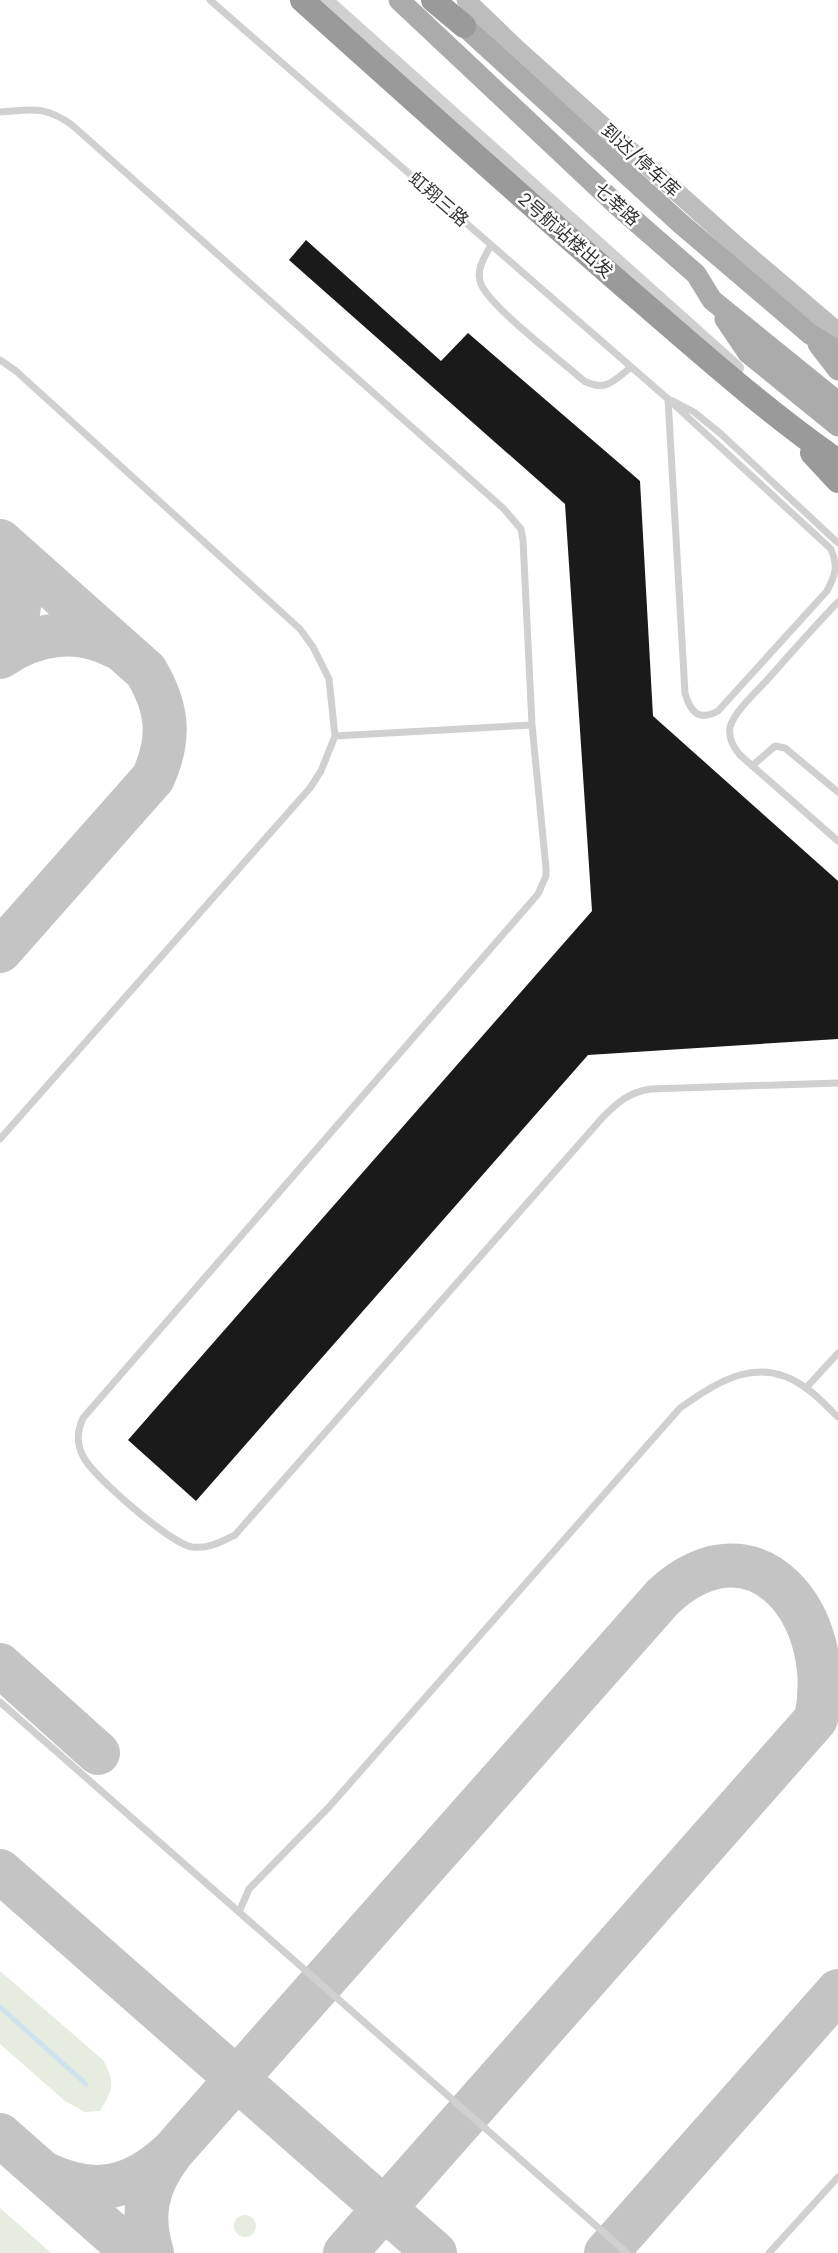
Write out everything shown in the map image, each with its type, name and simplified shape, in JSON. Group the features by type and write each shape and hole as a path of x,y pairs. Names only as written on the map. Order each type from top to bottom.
{"highway":[{"name":"2号航站楼出发","path":"302,0 502,179 779,419 838,459"},
{"path":"433,0 464,26"},
{"path":"438,0 464,26"},
{"path":"779,419 838,481"}],"main road":[{"name":"七莘路","path":"399,0 618,206 696,274 712,300 838,402"},
{"name":"到达/停车库","path":"466,0 531,62 737,246 814,325 838,327"},
{"name":"到达/停车库","path":"464,26 680,223 756,288 814,325 838,332"},
{"path":"618,206 756,288"},
{"path":"712,300 748,353 838,426"},
{"path":"814,325 838,351"},
{"path":"814,325 838,370"}],"street":[{"path":"326,0 838,459"}],"lane":[{"name":"虹翔三路","path":"210,0 668,399"},
{"path":"0,112 35,109 55,114 72,125 514,519 521,529 523,540 532,724 546,868 546,876 538,894 84,1418 77,1433 79,1446 84,1458 93,1471 154,1525 174,1539 190,1547 205,1547 220,1543 235,1534 603,1117 624,1097 635,1092 650,1089 838,1083"},
{"path":"491,245 479,271 480,284 500,307 584,381 594,386 604,386 631,367"},
{"path":"0,360 16,371 300,629 313,647 329,679 335,736 321,772 310,788 0,1139"},
{"path":"668,399 831,549 837,562 836,574 827,590 718,711 709,716 702,716 691,708 685,693 668,399"},
{"path":"668,399 694,412 721,434 838,543"},
{"path":"838,602 735,717 730,727 732,742 740,755 838,841"},
{"path":"335,736 532,724"},
{"path":"752,766 775,746 786,748 838,792"},
{"path":"806,1388 838,1352"},
{"path":"239,1912 249,1889 329,1807 680,1408 707,1389 742,1373 774,1373 806,1388 838,1417"},
{"path":"0,1702 627,2253"},
{"path":"770,2253 838,2177"}],"shaded area":[{"path":"0,1971 103,2060 110,2075 111,2086 108,2097 100,2111 85,2112 65,2101 0,2044"},
{"path":"0,2208 51,2253 0,2253"},
{"path":"245,2215 255,2222 256,2226 249,2236 245,2237 235,2230 234,2226 241,2216"}],"building":[{"path":"306,240 441,361 468,333 640,481 653,716 838,881 838,1039 588,1055 196,1501 128,1440 592,911 565,504 289,260"}],"waterway":[{"path":"0,2007 86,2084"}],"taxiway":[{"path":"0,541 146,671 159,698 165,723 163,750 153,778 0,951"},
{"path":"0,653 14,628 20,600 16,571 3,545"},
{"path":"0,657 27,642 56,635 86,636 116,647"},
{"path":"152,2253 148,2239 146,2212 148,2200 157,2176 172,2152 663,1597 697,1574 729,1566 758,1571 782,1587 802,1612 814,1644 820,1680 816,1719 345,2253"},
{"path":"0,1665 98,1753"},
{"path":"0,1871 435,2253"},
{"path":"606,2253 838,1991"},
{"path":"0,2135 134,2253"},
{"path":"48,2175 82,2186 98,2187 113,2185 128,2181 142,2174 157,2165 171,2153"}]}
